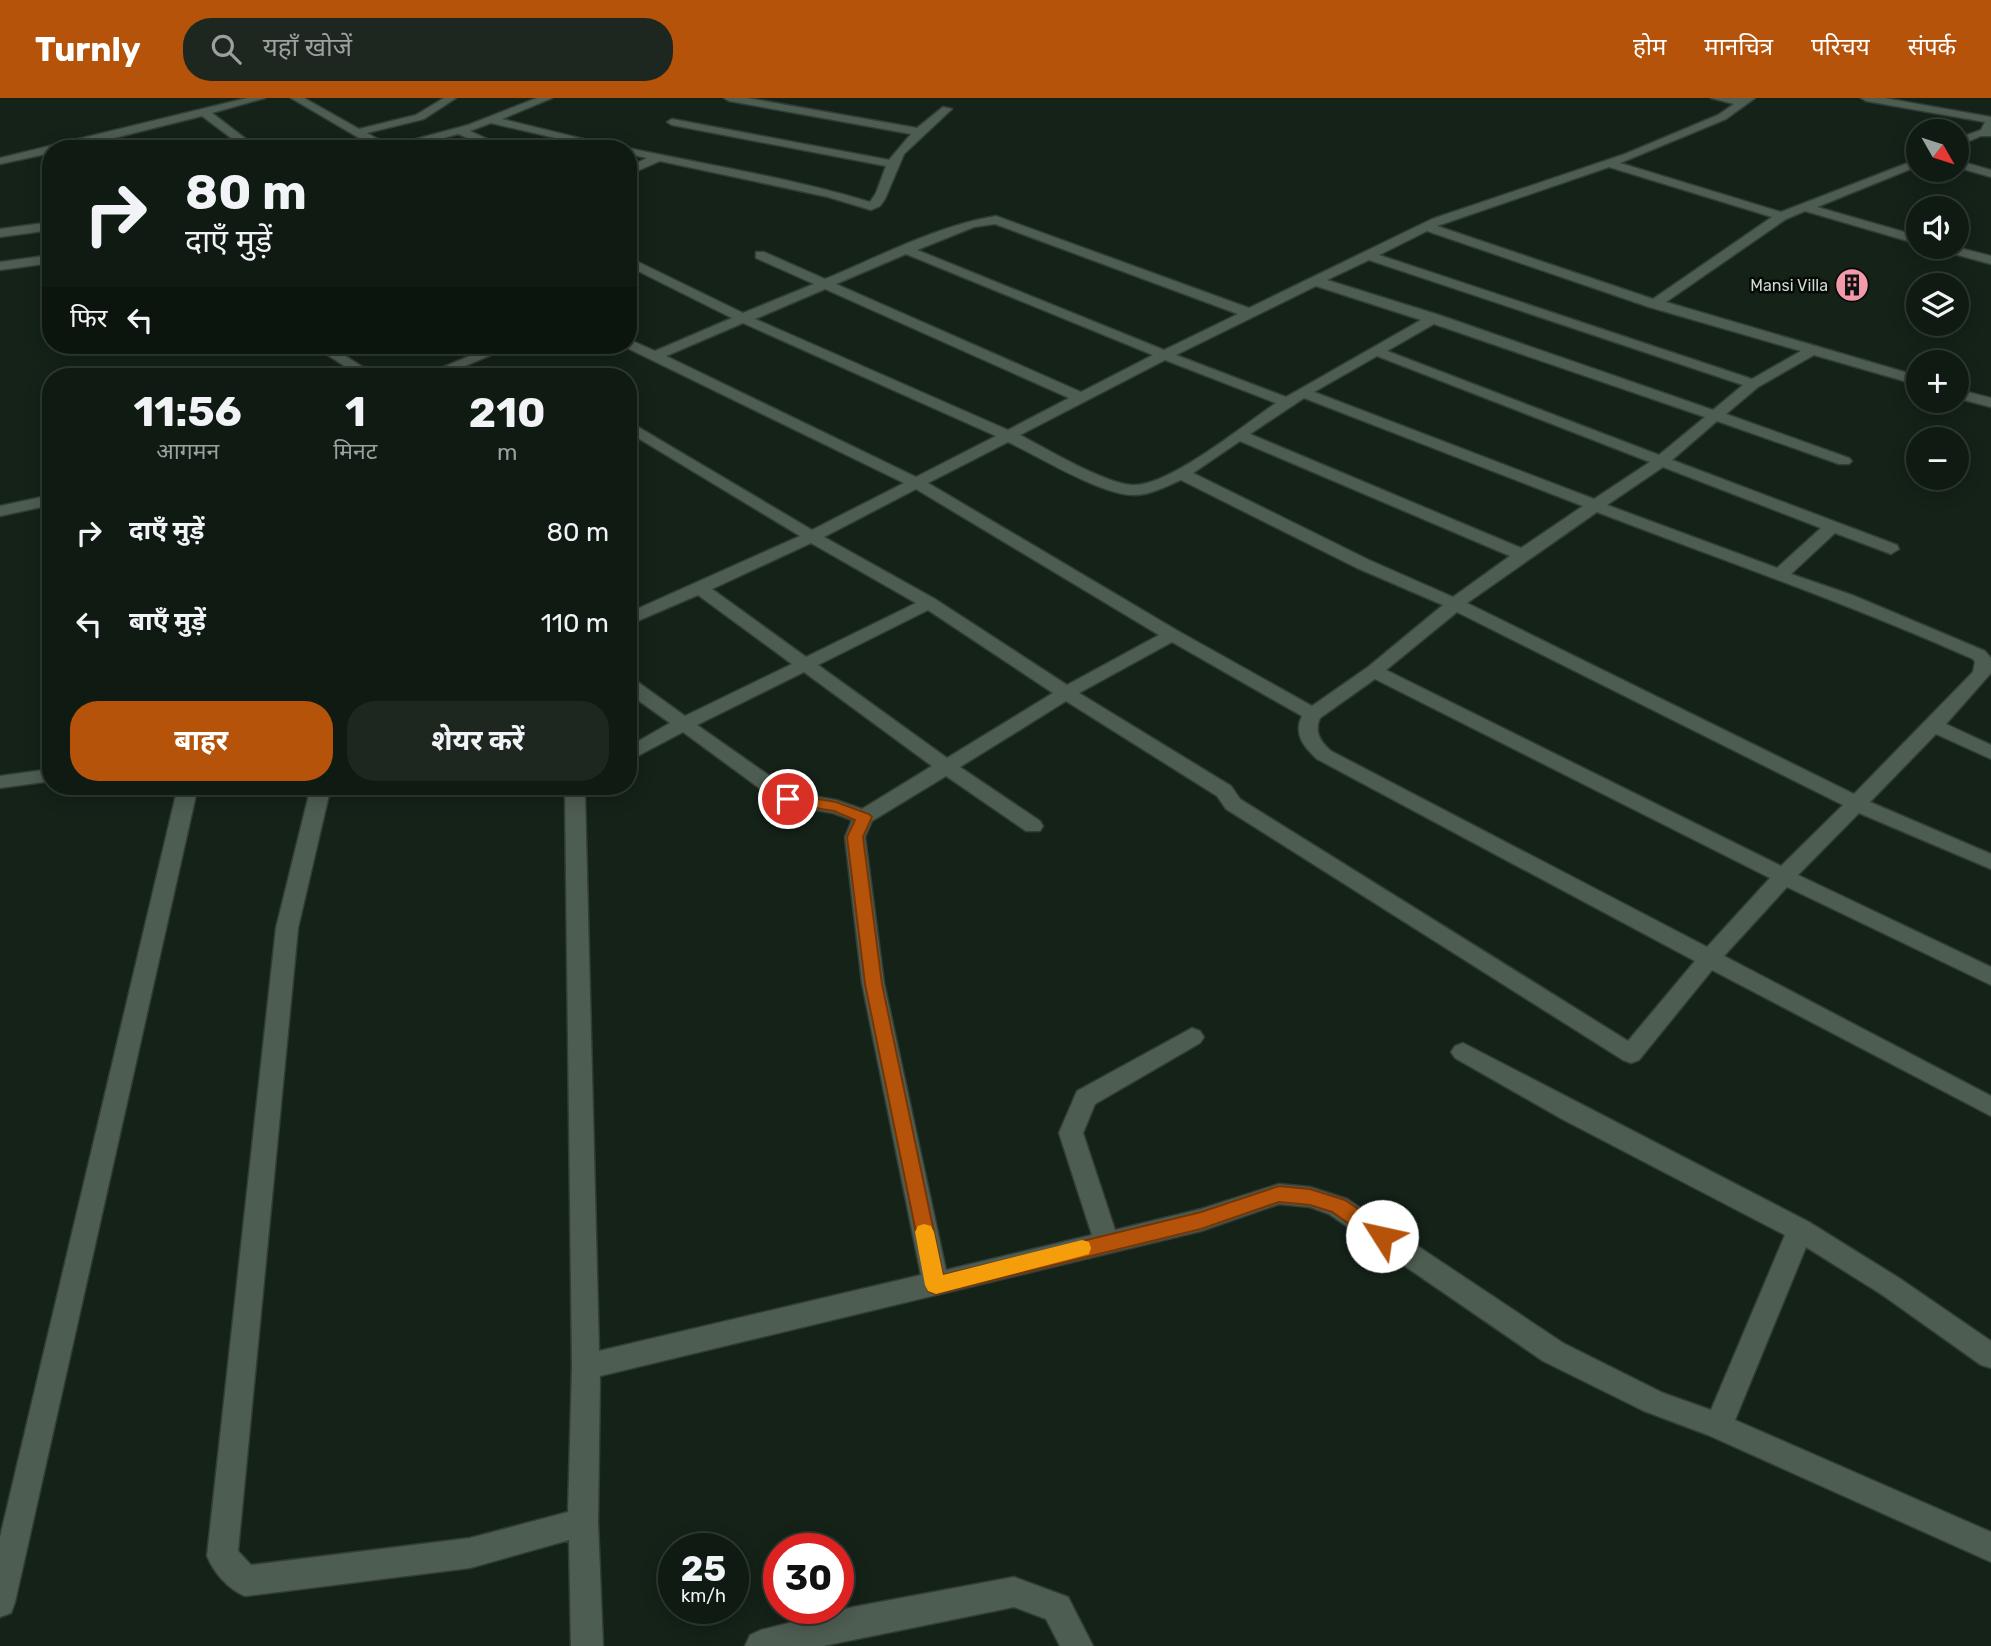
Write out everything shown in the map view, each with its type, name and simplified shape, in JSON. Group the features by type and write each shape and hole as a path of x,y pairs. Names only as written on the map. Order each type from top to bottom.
{"street":[{"path":"91,140 260,98"},
{"path":"296,98 374,140"},
{"path":"360,132 420,117 451,98"},
{"path":"424,140 460,131 547,98"},
{"path":"729,98 919,132"},
{"path":"1717,98 1747,100"},
{"path":"1866,98 1991,120 1989,133 1979,133 1969,138"},
{"path":"637,614 701,589 812,537 1166,354 1426,227 1608,163 1722,117 1747,100"},
{"path":"637,153 831,194 871,206 880,201 881,191 892,164 919,132 947,109"},
{"path":"205,113 242,140"},
{"path":"490,120 579,140"},
{"path":"673,122 892,164"},
{"path":"460,131 482,140"},
{"path":"0,161 42,151"},
{"path":"637,168 659,157"},
{"path":"1608,163 1782,216"},
{"path":"1654,304 1782,216 1906,167"},
{"path":"1969,167 1991,174"},
{"path":"1805,207 1906,236"},
{"path":"654,356 972,224 996,220 1249,313"},
{"path":"0,233 42,227"},
{"path":"1426,227 1654,304 1906,377"},
{"path":"637,430 812,537 929,603 1066,693 1224,791 1233,804 1631,1054 1708,960 1784,876 1982,673 1984,661 1979,655 1846,599 1594,505 1086,325 907,250"},
{"path":"1969,254 1991,260"},
{"path":"760,255 1081,398"},
{"path":"1368,255 1753,384"},
{"path":"0,266 42,260"},
{"path":"637,266 742,318 1009,436 1112,486 1132,490 1145,489 1182,474 1295,398 1434,318"},
{"path":"1315,281 1434,318 1844,461"},
{"path":"637,348 918,484 1172,635 1313,714"},
{"path":"1812,349 1753,384 1661,461 1522,555 1455,604 1374,671 1313,714 1308,721 1307,730 1310,743 1324,755 1991,1107"},
{"path":"1378,352 1891,549"},
{"path":"334,354 357,368"},
{"path":"447,368 479,354"},
{"path":"1969,397 1991,403"},
{"path":"1239,435 1522,555"},
{"path":"1182,474 1363,564 1455,604 1857,804 1991,862"},
{"path":"0,511 42,502"},
{"path":"1780,575 1833,526"},
{"path":"701,589 945,766 1033,826"},
{"path":"637,750 929,603"},
{"path":"936,1285 873,984 855,837 864,817 1066,693 1172,635"},
{"path":"1374,671 1991,976"},
{"path":"637,691 788,799 836,807 864,817"},
{"path":"1933,725 1991,753"},
{"path":"0,782 42,776"},
{"path":"0,1602 186,795"},
{"path":"319,795 287,929 222,1556 245,1581 470,1553 583,1522"},
{"path":"575,795 586,1367 583,1522 587,1646"},
{"path":"1107,1243 1072,1133 1085,1098 1192,1037"},
{"path":"1463,1052 1571,1112 1800,1230 1890,1286 1991,1356"},
{"path":"586,1367 1201,1220 1279,1194 1338,1206 1553,1352 1654,1402 1718,1426 1991,1547"},
{"path":"1718,1426 1800,1230"},
{"path":"761,1646 853,1623 1014,1592 1058,1608 1077,1646"}],"slow traffic":[{"path":"924,1232 936,1285 1082,1248"}],"place":[{"name":"Mansi Villa","path":"1852,285"}],"route":[{"path":"788,799 836,807 864,817 855,837 873,984 936,1285 1201,1220 1279,1194 1310,1197 1338,1206 1382,1236"}]}
